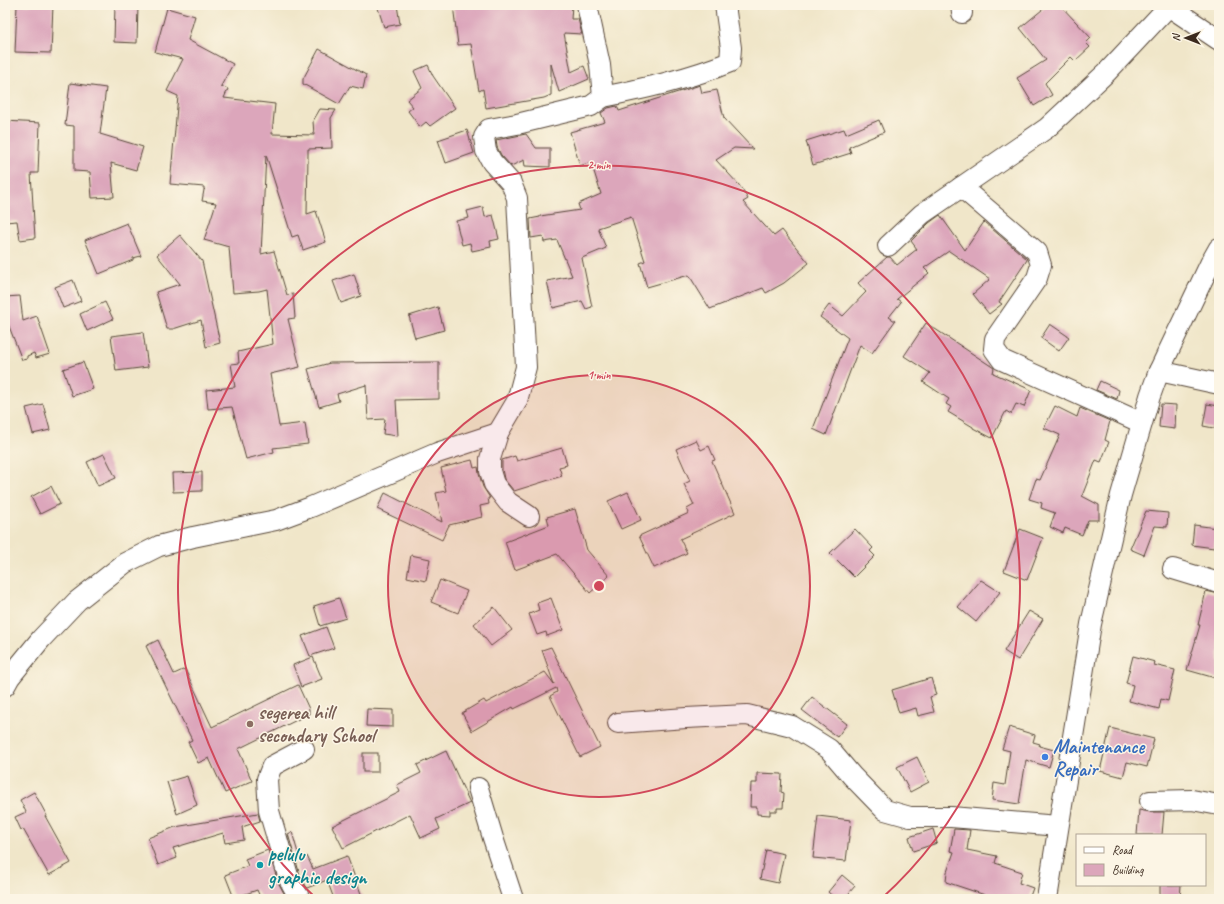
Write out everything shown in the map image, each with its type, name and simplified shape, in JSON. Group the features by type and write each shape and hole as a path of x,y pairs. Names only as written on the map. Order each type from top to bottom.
{"street":[{"path":"587,5 600,65 603,97"},
{"path":"528,516 508,502 494,484 490,471 490,459 498,433 517,401 526,367 517,198 511,183 492,162 486,151 484,137 489,129 518,124 591,106 603,97 708,71 730,62 731,48 725,5"},
{"path":"888,246 922,214 1047,128 1107,72 1168,6 1219,40"},
{"path":"961,187 1037,252 1041,265 1037,278 995,339 994,349 1002,360 1142,423"},
{"path":"1047,899 1091,624 1121,495 1150,396 1159,371 1219,248"},
{"path":"1159,371 1219,384"},
{"path":"5,686 10,677 41,639 77,601 125,563 159,546 193,537 276,520 311,507 437,453 498,433"},
{"path":"1173,569 1219,583"},
{"path":"618,723 746,715 792,726 829,749 852,776 885,810 910,817 951,818 1058,826"},
{"path":"300,899 289,879 269,811 267,779 272,766 304,748"},
{"path":"478,788 513,899"},
{"path":"1150,801 1192,800 1219,805"}],"building":[{"path":"17,5 53,5 51,53 15,52"},
{"path":"115,5 138,5 137,43 114,42"},
{"path":"377,5 397,5 400,24 384,27"},
{"path":"453,5 572,5 571,19 578,19 582,34 564,33 571,72 584,66 589,79 559,92 551,64 551,95 544,98 486,108 483,89 479,91 471,44 458,45"},
{"path":"1048,5 1060,5 1091,38 1086,43 1090,47 1075,61 1071,57 1045,83 1052,95 1034,106 1017,78 1046,60 1020,28"},
{"path":"167,8 195,16 188,40 233,64 221,86 228,89 224,98 275,104 272,134 314,135 313,121 320,109 336,110 331,118 332,148 308,149 307,214 316,211 326,242 303,250 298,235 292,237 266,155 261,254 274,251 287,295 293,294 295,318 288,319 300,367 270,374 279,426 305,423 308,444 273,448 274,452 246,459 232,407 208,409 206,390 235,387 231,364 239,363 238,352 273,344 267,289 233,293 229,247 204,240 216,203 202,201 204,187 170,184 178,96 167,91 183,59 155,52"},
{"path":"319,49 366,75 363,89 350,86 339,104 303,84 303,79"},
{"path":"428,65 433,76 455,108 430,126 426,122 420,127 408,111 413,107 407,100 422,88 414,71"},
{"path":"70,83 106,88 100,134 143,147 136,170 111,163 114,197 92,198 90,172 74,171 74,126 65,125"},
{"path":"700,85 702,93 717,90 724,118 753,149 734,148 716,160 739,185 748,199 743,202 774,236 782,230 809,263 784,283 766,293 763,288 710,309 689,275 647,287 640,263 645,261 631,217 598,228 606,248 582,258 592,307 586,309 582,301 553,308 547,281 572,276 557,240 544,242 543,236 531,238 530,219 580,210 578,204 601,194 591,162 580,166 570,132 605,122 601,113 608,108 617,106 619,111"},
{"path":"879,120 884,132 849,147 851,153 813,165 806,141 844,129 846,134"},
{"path":"5,121 40,123 38,173 31,173 35,238 20,240 17,221 5,222"},
{"path":"467,130 474,153 446,163 438,140"},
{"path":"526,134 536,148 550,148 550,167 525,166 524,160 511,166 501,155 497,147 496,140"},
{"path":"483,207 485,217 493,215 499,239 490,241 491,247 472,251 470,243 462,245 456,221 469,218 467,211"},
{"path":"940,215 965,250 984,222 1027,259 999,302 1002,304 989,314 973,294 990,279 949,251 924,268 929,273 897,299 901,302 889,317 895,321 872,353 860,345 826,435 813,429 848,338 820,317 829,305 843,316 866,292 858,283 887,257 890,257 897,265 917,249 911,241 929,223"},
{"path":"127,223 141,256 133,258 133,260 99,274 85,240"},
{"path":"180,235 202,261 220,343 206,347 201,320 173,329 167,329 156,292 180,284 157,255"},
{"path":"354,274 361,296 341,303 333,281"},
{"path":"73,280 81,301 63,308 55,287"},
{"path":"20,296 23,321 37,316 50,354 36,358 34,353 27,356 27,359 22,360 5,316 5,297"},
{"path":"105,302 113,319 87,331 80,314"},
{"path":"438,307 444,330 415,338 409,316"},
{"path":"926,323 994,368 993,373 1031,390 1024,407 1016,404 1011,414 1006,411 992,438 948,412 951,407 946,404 949,399 923,382 930,373 904,356"},
{"path":"1050,324 1069,337 1059,351 1041,338"},
{"path":"143,332 148,367 116,371 111,336"},
{"path":"83,362 93,389 72,396 63,369"},
{"path":"439,362 439,399 396,400 398,436 383,434 385,419 368,420 366,385 337,394 339,401 319,407 308,369 330,363"},
{"path":"1100,381 1119,390 1117,399 1096,390"},
{"path":"43,404 50,430 33,434 26,408"},
{"path":"1161,404 1176,405 1175,429 1159,427"},
{"path":"1207,404 1219,406 1219,429 1203,426"},
{"path":"1055,406 1077,417 1080,408 1110,421 1105,440 1109,442 1101,462 1096,460 1082,496 1099,505 1099,520 1088,520 1082,535 1065,528 1063,533 1050,527 1055,513 1041,508 1042,503 1029,499 1036,479 1040,480 1060,435 1044,428"},
{"path":"696,440 701,450 709,446 715,460 712,461 735,513 680,539 687,553 654,568 639,536 689,513 687,509 694,505 684,484 690,481 676,449"},
{"path":"562,448 567,465 559,467 562,476 514,491 504,479 502,460 515,456 517,461"},
{"path":"104,454 116,478 98,486 87,462"},
{"path":"472,460 474,468 478,467 483,487 490,498 488,498 489,504 480,506 482,517 449,525 442,540 377,509 385,493 442,522 436,493 446,491 441,468"},
{"path":"202,472 202,491 173,492 172,473"},
{"path":"51,486 60,504 40,514 31,497"},
{"path":"628,492 641,520 621,529 608,501"},
{"path":"575,509 587,550 609,576 590,593 557,554 515,570 505,542 549,525 547,517"},
{"path":"1146,511 1168,513 1167,527 1155,526 1144,555 1130,549"},
{"path":"1194,525 1217,528 1214,548 1192,545"},
{"path":"855,529 873,548 870,551 875,556 854,577 830,553"},
{"path":"1020,529 1043,538 1027,580 1004,571"},
{"path":"411,555 430,559 426,581 407,577"},
{"path":"440,580 467,591 458,613 431,602"},
{"path":"981,580 1000,592 976,622 958,607"},
{"path":"1206,591 1219,594 1219,679 1187,670 1200,625 1198,625"},
{"path":"339,598 346,618 320,626 314,606"},
{"path":"551,598 563,630 547,636 546,632 537,635 529,614 539,610 537,603"},
{"path":"494,607 512,630 491,646 474,624"},
{"path":"1029,611 1043,619 1018,660 1004,651"},
{"path":"326,627 334,648 310,656 302,636"},
{"path":"158,640 174,674 185,669 212,727 298,685 309,709 309,714 238,749 252,781 225,793 209,758 198,763 188,742 192,740 146,646"},
{"path":"551,647 600,747 580,757 550,696 557,692 556,688 514,709 513,707 472,731 462,713 484,700 486,703 545,672 554,684 542,650"},
{"path":"1133,656 1155,662 1154,665 1175,670 1168,701 1161,699 1159,709 1129,701 1133,685 1126,683"},
{"path":"313,657 322,679 301,687 293,665"},
{"path":"931,678 936,695 930,697 934,712 918,716 916,708 899,713 892,690"},
{"path":"812,697 847,724 837,737 802,710"},
{"path":"367,709 393,710 393,727 366,726"},
{"path":"1009,727 1035,735 1033,742 1040,744 1039,746 1054,750 1049,767 1026,760 1019,804 992,800 994,783 1005,785 1010,751 1002,749"},
{"path":"1110,728 1154,739 1147,767 1127,762 1123,777 1100,771"},
{"path":"446,751 470,803 436,819 440,829 421,838 410,814 343,848 332,826 400,792 397,785 421,773 417,765"},
{"path":"363,753 378,753 378,772 363,772"},
{"path":"917,757 929,782 910,792 897,767"},
{"path":"757,773 782,774 781,792 784,793 783,808 777,808 777,811 770,811 770,815 757,814 757,807 750,807 751,783 757,783"},
{"path":"187,776 197,805 177,814 167,782"},
{"path":"34,792 47,816 45,816 71,863 49,875 23,829 21,830 15,817 26,812 20,800"},
{"path":"1139,810 1164,812 1162,834 1137,834"},
{"path":"258,813 260,821 242,827 244,840 225,843 223,833 173,848 177,858 158,865 148,838 175,827"},
{"path":"818,816 851,820 846,861 813,858"},
{"path":"933,829 937,843 913,851 909,837"},
{"path":"954,829 970,830 967,850 997,856 995,863 1022,872 1019,883 1033,888 1029,899 984,899 985,895 946,882 947,872 954,852 950,851"},
{"path":"292,832 300,860 307,856 313,869 347,856 363,899 334,899 327,880 307,888 300,875 288,834"},
{"path":"268,850 278,882 285,895 276,899 261,899 257,890 234,898 225,875 248,866 245,859"},
{"path":"766,850 784,854 778,883 760,879"},
{"path":"842,875 855,886 844,899 836,899 828,892"},
{"path":"1160,886 1181,886 1180,899 1160,899"}],"place":[{"name":"segerea hill secondary School","path":"250,724"},
{"name":"Maintenance Repair","path":"1045,757"},
{"name":"pelulu graphic design","path":"260,865"}]}
